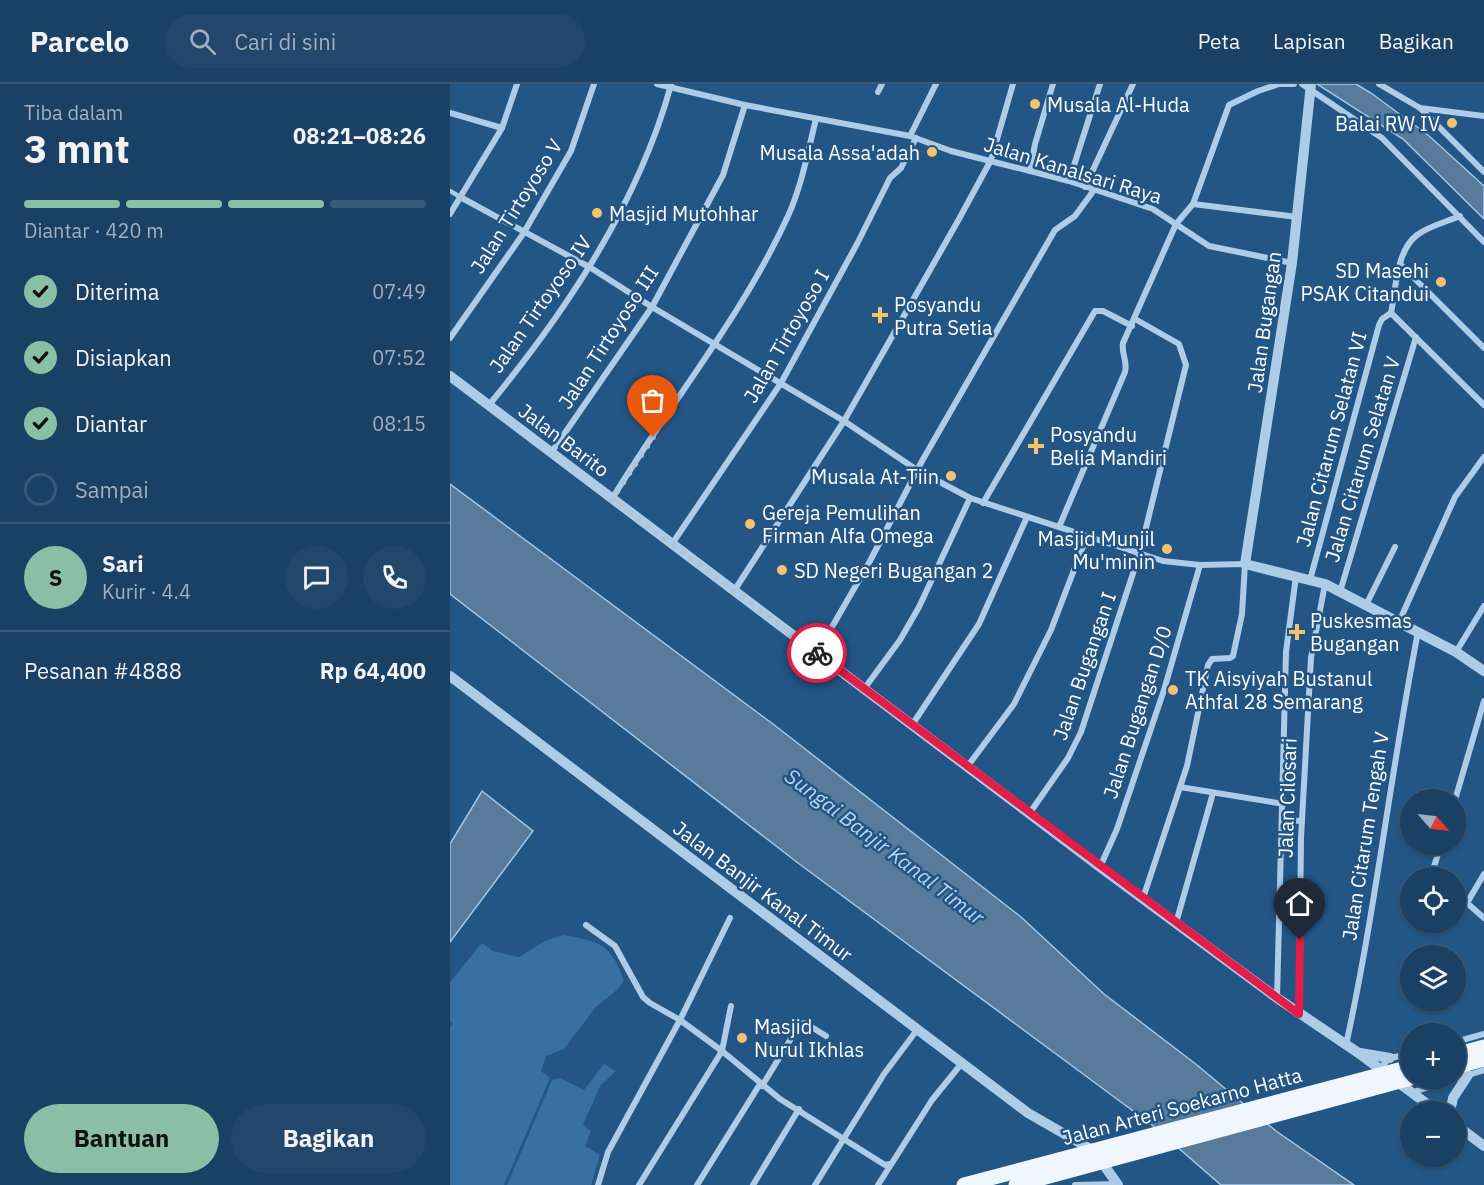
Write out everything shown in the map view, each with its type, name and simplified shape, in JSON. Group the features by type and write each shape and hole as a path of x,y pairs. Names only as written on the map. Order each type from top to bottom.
{"main road":[{"path":"1466,1052 1484,1047"},
{"path":"1466,1069 1484,1059"},
{"name":"Jalan Arteri Soekarno Hatta","path":"964,1185 1400,1070"},
{"name":"Jalan Arteri Soekarno Hatta","path":"1016,1185 1400,1089"}],"street":[{"path":"450,214 462,198 502,128 517,84"},
{"name":"Jalan Tirtoyoso V","path":"450,338 523,234 576,140 594,84"},
{"name":"Jalan Kanalsari Raya","path":"657,84 670,85 745,105 914,137 941,147 1069,182 1158,211 1209,246 1292,263"},
{"path":"878,92 882,84"},
{"name":"Jalan Tirtoyoso I","path":"672,544 781,383 857,244 885,187 893,173 901,168 936,84"},
{"path":"734,591 844,421 991,160 1013,84"},
{"path":"1030,171 1035,144 1053,84"},
{"path":"1069,182 1100,84"},
{"path":"1084,187 1133,84"},
{"path":"1059,527 1125,372 1127,362 1122,347 1176,224 1193,204 1229,105 1279,84 1294,84"},
{"path":"1379,84 1420,108 1484,172"},
{"name":"Jalan Tirtoyoso IV","path":"489,405 591,268 642,168 670,85"},
{"path":"1308,86 1382,138 1484,242"},
{"name":"Jalan Bugangan","path":"1245,564 1292,263 1308,86"},
{"name":"Jalan Tirtoyoso III","path":"552,453 652,307 723,175 745,105"},
{"path":"1420,108 1484,116"},
{"path":"450,113 502,128"},
{"path":"612,499 715,345 788,216 797,195 816,119"},
{"path":"818,653 870,561 917,470 1055,230 1075,216 1094,190"},
{"path":"462,198 523,234 591,268 652,307 844,421 917,470 970,498 1162,561 1200,565 1245,564 1325,584 1456,652 1484,671"},
{"path":"1193,204 1297,217"},
{"path":"1460,216 1418,234 1409,243 1400,264 1391,313 1484,405"},
{"path":"1400,264 1484,348"},
{"path":"983,503 1095,311 1102,311 1132,326"},
{"name":"Jalan Citarum Selatan VI","path":"1310,580 1378,325 1391,313"},
{"name":"Jalan Bugangan I","path":"1029,814 1077,744 1140,552 1186,364 1179,344 1135,319"},
{"name":"Jalan Citarum Selatan V","path":"1340,592 1416,337"},
{"name":"Jalan Barito","path":"450,375 1100,867 1299,1014 1400,1080"},
{"path":"1399,622 1455,497 1484,457"},
{"path":"864,689 900,640 919,607 970,498"},
{"path":"912,725 979,624 1027,517"},
{"path":"967,767 1014,704 1051,630 1088,536"},
{"path":"1366,605 1395,547"},
{"path":"1143,898 1180,787 1209,663 1217,657 1230,658 1234,652 1242,614 1245,564"},
{"name":"Jalan Bugangan D/0","path":"1100,867 1117,829 1164,690 1200,565"},
{"name":"Jalan Cilosari","path":"1277,998 1284,804 1286,652 1296,575"},
{"name":"Jalan Cilosari","path":"1299,1014 1302,821 1311,658 1325,584"},
{"path":"1456,652 1484,606"},
{"name":"Jalan Citarum Tengah V","path":"1346,1045 1383,846 1401,719 1418,632"},
{"name":"Jalan Banjir Kanal Timur","path":"450,676 917,1030 1056,1131 1094,1151 1117,1184"},
{"path":"1458,789 1484,701"},
{"path":"1180,787 1284,804"},
{"path":"1176,922 1213,793"},
{"path":"1283,819 1302,821"},
{"path":"1484,874 1467,903 1484,918"},
{"path":"598,1185 608,1152 680,1020 730,918"},
{"path":"1280,920 1300,921"},
{"path":"586,924 619,951 643,997 680,1020 722,1051 761,1085 885,1165 890,1164"},
{"path":"639,1185 722,1051 731,1006"},
{"path":"697,1185 800,1024 805,1023 826,1036"},
{"path":"815,1185 889,1067 917,1030"},
{"path":"1466,1039 1484,1034"},
{"path":"1357,1052 1390,1058 1400,1056"},
{"path":"1380,1068 1390,1058"},
{"path":"878,1185 932,1100 962,1063"},
{"path":"1466,1071 1484,1070"},
{"name":"Jalan Barito","path":"1414,1089 1427,1101"},
{"path":"753,1185 799,1109"},
{"path":"1466,1132 1484,1146"},
{"path":"1075,1185 1117,1184"}],"lane":[{"path":"450,191 462,198"}],"shaded area":[{"path":"563,935 595,942 602,946 614,959 624,981 595,1008 564,1049 546,1056 541,1071 550,1078 504,1185 450,1185 450,1028 453,1023 450,1020 450,982 482,943 493,951 519,957 545,941"},
{"path":"604,1064 616,1071 600,1086 583,1125 591,1131 585,1146 600,1155 591,1185 507,1185 552,1080 560,1078 584,1090"}],"water":[{"path":"1317,84 1356,84 1428,135 1484,186 1484,219 1403,139"},
{"name":"Sungai Banjir Kanal Timur","path":"450,484 773,724 1021,917 1104,994 1197,1065 1276,1131 1354,1185 1221,1185 1152,1125 798,863 450,594"},
{"path":"482,791 533,831 450,942 450,844"}],"way so far":[{"path":"653,437 612,499 817,653"}],"place":[{"name":"Musala Al-Huda","path":"1035,104"},
{"name":"Balai RW IV","path":"1452,123"},
{"name":"Musala Assa'adah","path":"932,152"},
{"name":"Masjid Mutohhar","path":"597,213"},
{"name":"SD Masehi PSAK Citandui","path":"1441,282"},
{"name":"Posyandu Putra Setia","path":"880,315"},
{"name":"Posyandu Belia Mandiri","path":"1036,446"},
{"name":"Musala At-Tiin","path":"951,476"},
{"name":"Gereja Pemulihan Firman Alfa Omega","path":"750,524"},
{"name":"Masjid Munjil Mu'minin","path":"1167,549"},
{"name":"SD Negeri Bugangan 2","path":"782,570"},
{"name":"Puskesmas Bugangan","path":"1297,632"},
{"name":"TK Aisyiyah Bustanul Athfal 28 Semarang","path":"1173,690"},
{"name":"Masjid Nurul Ikhlas","path":"742,1038"}],"route":[{"path":"817,653 1299,1014 1300,940"}]}
